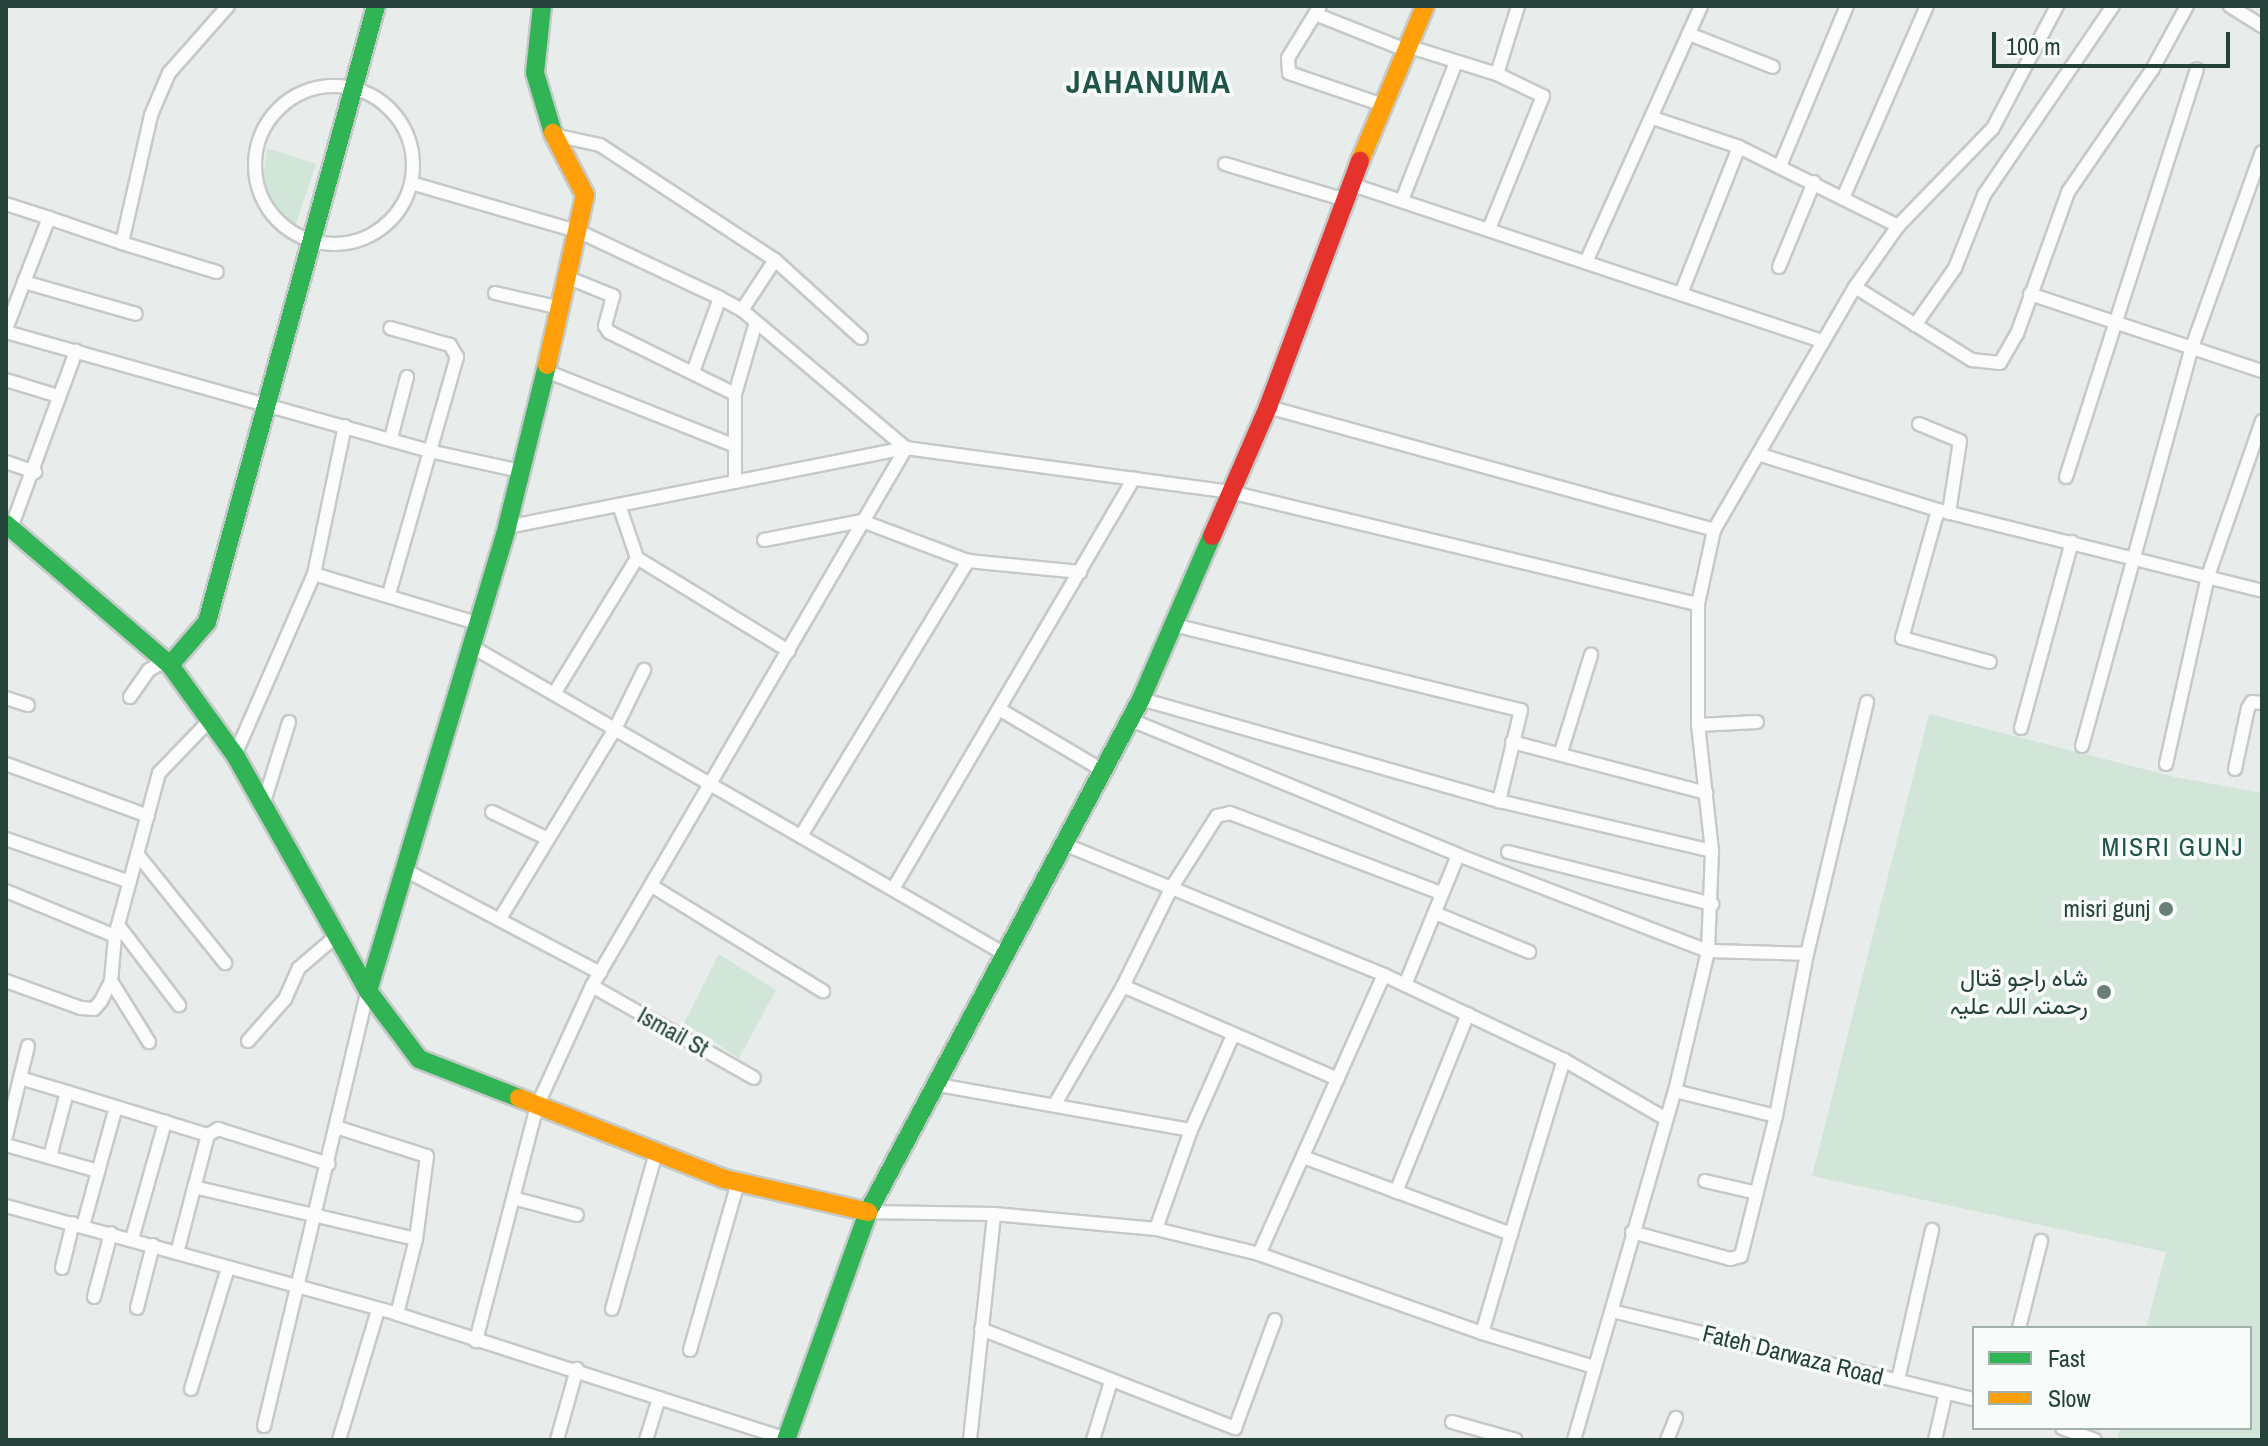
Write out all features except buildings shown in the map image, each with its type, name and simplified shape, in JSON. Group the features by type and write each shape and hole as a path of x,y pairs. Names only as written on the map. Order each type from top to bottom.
{"street":[{"path":"122,243 151,115 169,73 228,6"},
{"path":"130,697 149,670 168,662 207,622 376,6"},
{"path":"264,1426 318,1216 368,991 469,645 507,527 580,232 585,195 554,135 535,73 542,6"},
{"path":"6,1206 153,1245 299,1290 397,1314 476,1341 577,1369 786,1440 868,1212 1066,845 1131,720 1174,625 1268,407 1348,192 1425,6"},
{"path":"1497,74 1518,6"},
{"path":"1586,262 1701,6"},
{"path":"1780,166 1847,6"},
{"path":"1843,198 1927,6"},
{"path":"1574,1440 1675,1091 1708,951 1712,851 1698,725 1698,604 1714,530 1761,455 1855,287 1898,226 1993,128 2057,6"},
{"path":"1915,325 1955,268 1984,195 2113,6"},
{"path":"1855,287 1972,360 1994,365 2005,358 2068,192 2152,70 2187,6"},
{"path":"2230,6 2262,26"},
{"path":"1383,105 1289,73 1288,58 1318,10 1407,48 1497,74 1543,96 1489,229"},
{"path":"1689,34 1773,67"},
{"path":"1402,200 1456,62"},
{"path":"2066,477 2197,70"},
{"path":"328,86 354,89 395,114 413,158 411,183 401,207 373,233 336,245 311,241 287,229 268,209 257,184 255,157 263,131 290,101 328,86"},
{"path":"1653,118 1739,147 1898,226"},
{"path":"554,135 600,145 775,260 861,338"},
{"path":"1682,291 1739,147"},
{"path":"2082,746 2192,347 2262,152"},
{"path":"1225,164 1348,192 1402,200 1682,291 1823,341"},
{"path":"1779,267 1814,182"},
{"path":"411,183 580,232 720,298 742,310 906,448"},
{"path":"6,204 217,272"},
{"path":"49,218 6,331 429,451 520,471"},
{"path":"742,310 775,260"},
{"path":"569,278 613,296 605,326 609,332 735,394"},
{"path":"24,282 136,314"},
{"path":"495,293 561,308"},
{"path":"2030,294 2262,371"},
{"path":"693,372 720,298"},
{"path":"735,482 735,394 756,322"},
{"path":"389,594 457,357 450,345 390,328"},
{"path":"76,351 58,396 35,472 9,526 168,662 208,722 235,755 335,937 368,991 419,1059 738,1183 868,1212 994,1214 1156,1229 1259,1254 1482,1333 1594,1367"},
{"path":"546,371 733,445"},
{"path":"391,438 407,377"},
{"path":"6,380 58,396"},
{"path":"1268,407 1714,530"},
{"path":"2166,764 2208,576 2262,421"},
{"path":"1919,424 1960,441 1943,512 1902,638 1990,662"},
{"path":"235,755 314,574 345,426"},
{"path":"476,1341 537,1106 592,986 906,448"},
{"path":"507,527 906,448 1230,492 1698,604"},
{"path":"1761,455 1943,512 2132,556 2262,591"},
{"path":"6,462 35,472"},
{"path":"893,889 1134,479"},
{"path":"619,505 637,558 789,651"},
{"path":"764,540 862,521 968,561 1080,572"},
{"path":"2021,728 2072,542"},
{"path":"554,694 637,558"},
{"path":"802,834 968,561"},
{"path":"314,574 389,594 476,623"},
{"path":"1174,625 1521,710 1499,801"},
{"path":"469,645 802,834 1008,956"},
{"path":"1561,752 1591,655"},
{"path":"501,917 615,729 644,670"},
{"path":"6,698 28,705"},
{"path":"1141,699 1499,801 1712,851"},
{"path":"1632,1232 1737,1259 1776,1116 1807,954 1867,702"},
{"path":"2235,769 2248,708 2252,702 2262,703"},
{"path":"999,709 1104,771"},
{"path":"1131,720 1458,855 1708,951 1807,954"},
{"path":"6,981 94,1009 111,981 116,931 159,773 208,722"},
{"path":"263,805 289,722"},
{"path":"1698,725 1757,722"},
{"path":"1512,742 1561,752 1706,793"},
{"path":"6,764 148,816"},
{"path":"492,812 548,839"},
{"path":"1055,1104 1123,986 1172,887 1208,824 1230,813 1441,893"},
{"path":"6,839 130,882"},
{"path":"1066,845 1384,975 1564,1060 1666,1119"},
{"path":"1508,852 1712,904"},
{"path":"138,855 225,963"},
{"path":"1405,985 1458,855"},
{"path":"403,869 501,917 600,973"},
{"path":"652,886 823,991"},
{"path":"6,891 116,931 179,1005"},
{"path":"1435,913 1529,952"},
{"path":"248,1041 285,999 299,968 335,937"},
{"path":"1259,1254 1384,975"},
{"path":"111,981 149,1042"},
{"name":"Ismail St","path":"592,986 754,1078"},
{"path":"1123,986 1338,1079"},
{"path":"1396,1192 1468,1014"},
{"path":"1156,1229 1191,1130 1233,1035"},
{"path":"6,1136 28,1046"},
{"path":"1482,1333 1564,1060"},
{"path":"20,1078 208,1135"},
{"path":"938,1085 1191,1130"},
{"path":"1675,1091 1776,1116"},
{"path":"50,1157 67,1092"},
{"path":"62,1268 98,1171 116,1107"},
{"path":"132,1239 165,1122"},
{"path":"339,1128 427,1156 416,1239 397,1314"},
{"path":"177,1253 208,1135 218,1129 329,1164"},
{"path":"6,1145 98,1171"},
{"path":"612,1309 656,1152"},
{"path":"1303,1157 1511,1234"},
{"path":"1705,1181 1757,1193"},
{"path":"690,1350 738,1183"},
{"path":"194,1187 416,1239"},
{"path":"513,1198 577,1215"},
{"path":"970,1440 994,1214"},
{"path":"1898,1380 1932,1230"},
{"path":"94,1297 111,1233"},
{"path":"2020,1326 2041,1241"},
{"path":"137,1308 153,1245"},
{"path":"191,1389 228,1268"},
{"path":"339,1440 378,1310"},
{"name":"Fateh Darwaza Road","path":"1612,1311 1972,1398"},
{"path":"981,1329 1235,1428 1275,1320"},
{"path":"557,1440 577,1369"},
{"path":"1093,1440 1111,1381"},
{"path":"1935,1440 1946,1392"},
{"path":"646,1440 659,1398"},
{"path":"1667,1440 1676,1418"},
{"path":"1452,1422 1516,1440"},
{"path":"2068,1430 2095,1440"}],"green space":[{"path":"267,148 316,164 295,226 277,212 263,182"},
{"path":"1929,714 2175,777 2262,793 2262,1440 2117,1440 2120,1430 2252,1430 2252,1326 2147,1326 2166,1252 1812,1176"},
{"path":"719,954 776,990 739,1058 684,1023"}],"traffic: fast":[{"path":"170,665 207,622 376,6"},
{"path":"542,6 535,73 553,133"},
{"path":"368,991 507,527 547,365"},
{"path":"6,524 170,665 235,755 368,991 419,1059 519,1098"},
{"path":"786,1440 868,1212 1141,699 1212,536"}],"traffic: slow":[{"path":"1360,161 1425,6"},
{"path":"547,365 585,195 553,133"},
{"path":"519,1098 725,1179 868,1212"}],"traffic: jam":[{"path":"1212,536 1268,407 1360,161"}],"place":[{"name":"misri gunj","path":"2166,909"},
{"name":"شاہ راجو قتال رحمتہ اللہ علیہ","path":"2104,992"}],"district":[{"name":"JAHANUMA","path":"1149,82"},
{"name":"MISRI GUNJ","path":"2173,847"}]}
